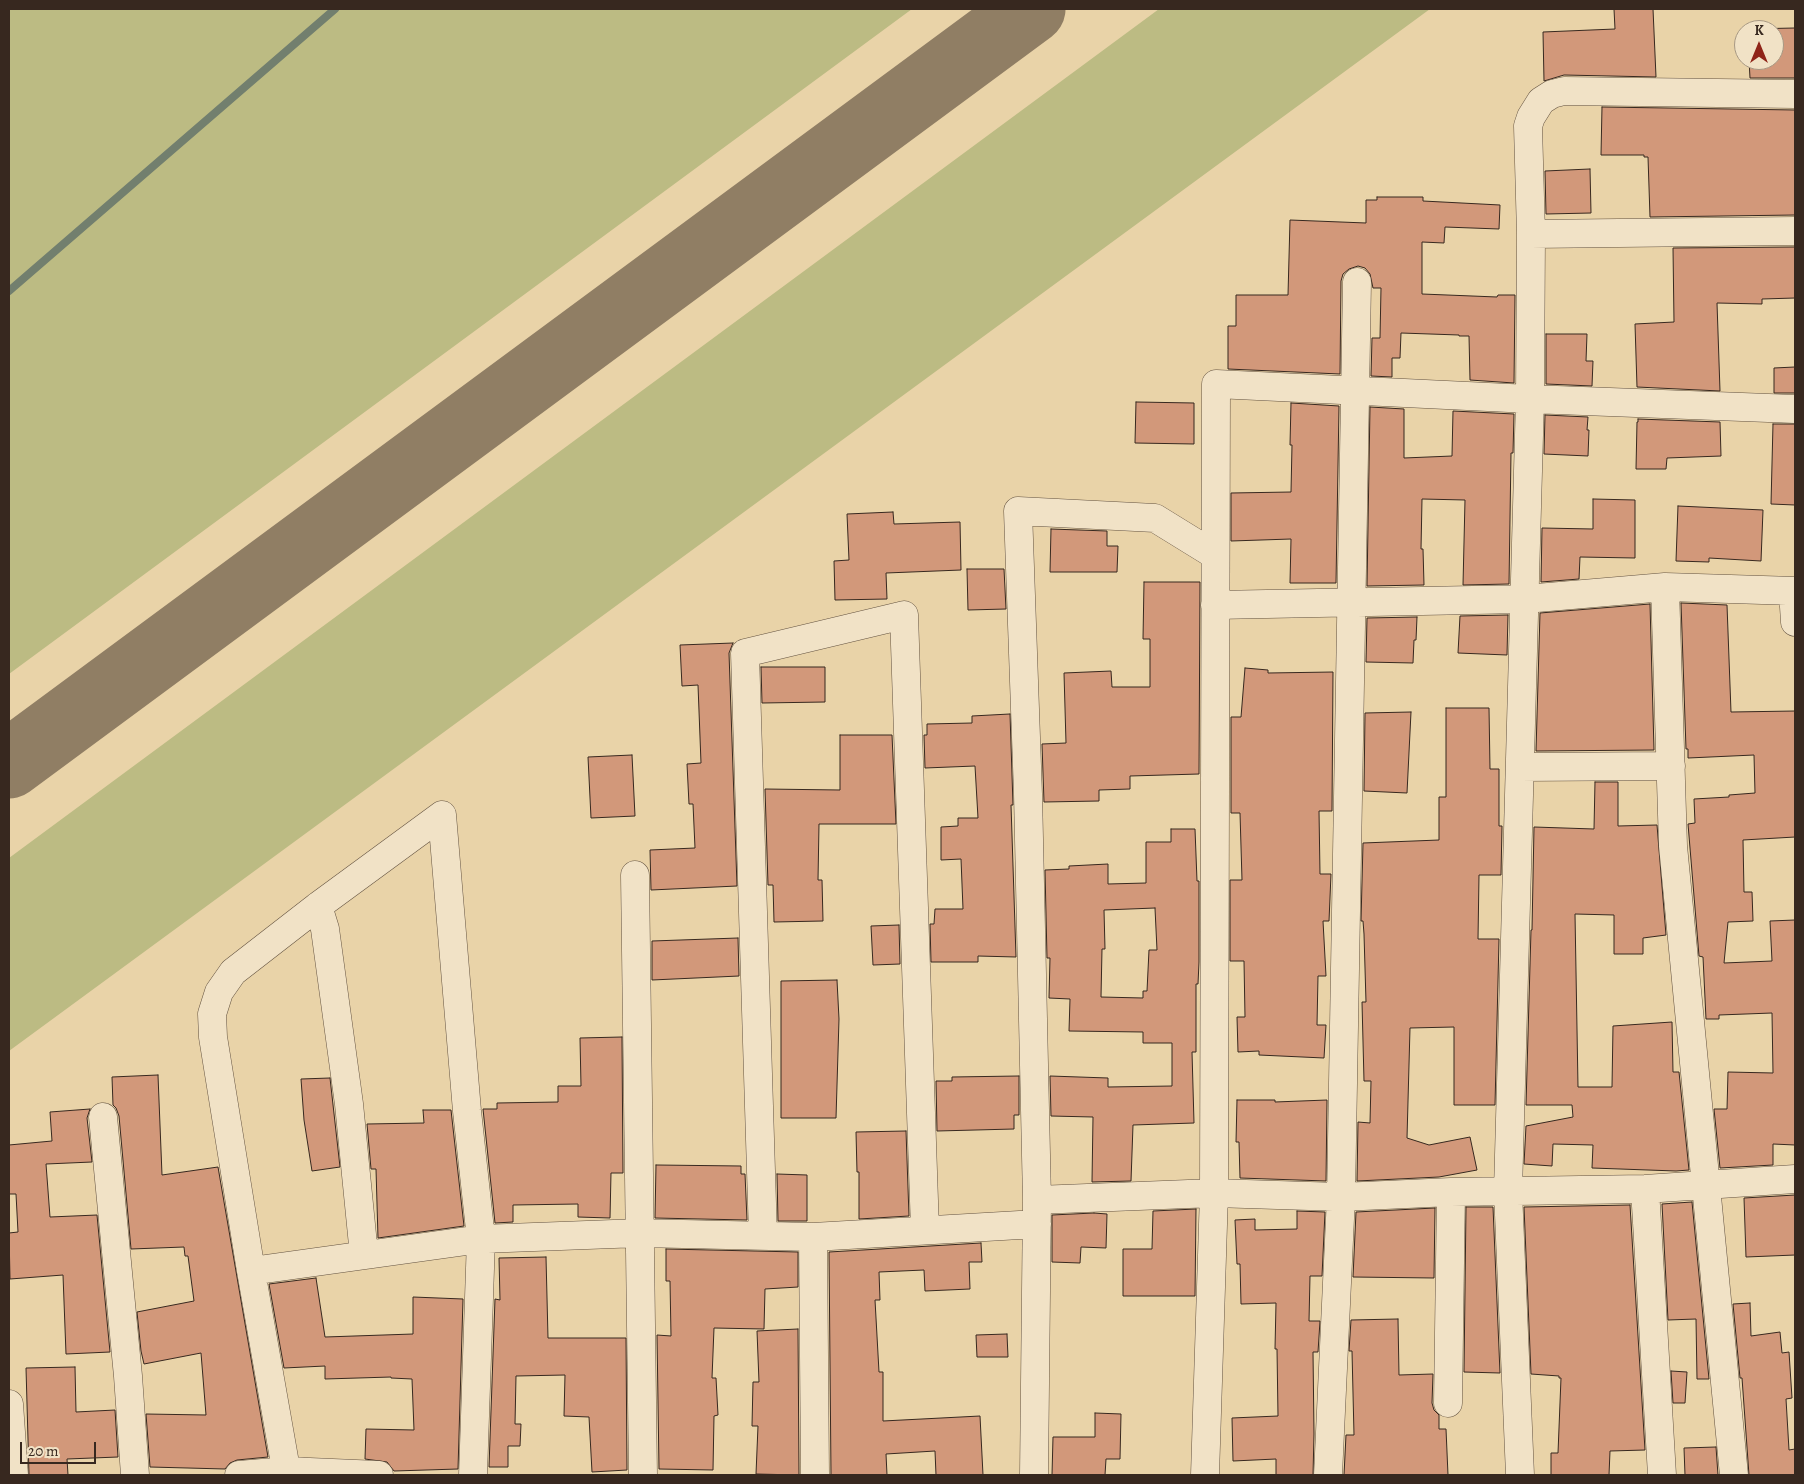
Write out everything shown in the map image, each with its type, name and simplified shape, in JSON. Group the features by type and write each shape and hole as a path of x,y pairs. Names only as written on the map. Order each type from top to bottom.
{"street":[{"path":"1520,1475 1508,1192 1530,399 1531,234 1528,126 1535,109 1541,101 1552,94 1564,91 1795,94"},
{"path":"1531,234 1795,231"},
{"path":"1328,1475 1341,1197 1357,282"},
{"path":"1205,1475 1214,1193 1216,384 1795,410"},
{"path":"1034,1475 1037,1212 1028,794 1018,511 1155,518 1216,555"},
{"path":"1215,605 1525,599 1665,587 1794,591 1795,622"},
{"path":"1665,587 1673,846 1734,1475"},
{"path":"763,1236 745,653 904,616 925,1230"},
{"path":"1520,767 1670,766"},
{"path":"287,1473 251,1271 213,1038 212,1014 219,992 233,972 318,906 442,816 467,1111 481,1239 473,1475"},
{"path":"635,875 642,1475"},
{"path":"318,906 325,929 349,1104 364,1255"},
{"path":"102,1117 128,1376 135,1475"},
{"path":"251,1271 481,1239 640,1233 812,1237 925,1230 1037,1212 1214,1193 1341,1197 1451,1192 1646,1188 1795,1179"},
{"path":"1646,1188 1662,1475"},
{"path":"1448,1402 1451,1192"},
{"path":"812,1237 815,1475"},
{"path":"9,1404 14,1475"},
{"path":"239,1475 287,1473 379,1475"}],"shaded area":[{"path":"9,9 912,9 9,674"},
{"path":"1159,9 1430,9 9,1051 9,858"}],"building":[{"path":"1614,9 1653,9 1656,77 1564,75 1544,81 1543,32 1615,29"},
{"path":"1784,28 1795,28 1795,78 1750,78 1750,70 1784,70"},
{"path":"1602,107 1795,110 1795,215 1650,217 1648,157 1644,157 1644,155 1601,155"},
{"path":"1590,169 1591,213 1546,214 1545,171"},
{"path":"1377,197 1423,197 1423,201 1500,205 1499,229 1445,227 1444,243 1422,242 1422,294 1497,297 1498,295 1515,295 1514,383 1470,380 1469,336 1459,335 1401,333 1400,358 1392,358 1392,377 1371,376 1372,338 1380,338 1381,288 1373,288 1370,274 1365,268 1358,266 1349,269 1343,274 1341,281 1340,374 1228,369 1228,326 1236,326 1236,295 1288,295 1290,220 1366,223 1366,200 1377,200"},
{"path":"1795,247 1795,298 1762,299 1762,304 1717,303 1720,391 1637,387 1635,324 1674,322 1673,248"},
{"path":"1546,334 1587,334 1586,361 1593,361 1592,386 1546,384"},
{"path":"1795,367 1795,393 1774,393 1774,368"},
{"path":"1136,402 1194,403 1194,444 1135,443"},
{"path":"1291,403 1339,406 1336,583 1290,583 1291,539 1231,541 1231,493 1291,492"},
{"path":"1370,407 1404,409 1404,458 1452,456 1453,411 1514,414 1513,453 1511,453 1509,584 1463,585 1465,500 1422,499 1421,549 1423,549 1424,585 1367,586"},
{"path":"1545,415 1588,417 1588,456 1544,454"},
{"path":"1638,419 1720,422 1721,456 1667,458 1666,469 1636,469"},
{"path":"1773,424 1795,424 1795,505 1771,504"},
{"path":"1593,499 1635,500 1635,558 1580,557 1579,579 1541,582 1542,528 1593,529"},
{"path":"1678,506 1763,510 1761,561 1709,558 1709,562 1676,561"},
{"path":"893,512 894,524 960,522 961,570 886,573 887,599 835,600 834,561 849,560 847,514"},
{"path":"1051,529 1107,531 1107,546 1118,546 1117,572 1050,572"},
{"path":"967,569 1004,569 1006,609 968,610"},
{"path":"1144,582 1200,582 1199,774 1130,776 1130,789 1099,790 1099,801 1044,802 1042,744 1066,743 1064,673 1111,671 1112,687 1150,687 1150,639 1143,639"},
{"path":"1681,603 1727,605 1731,712 1795,711 1795,837 1743,840 1744,892 1752,892 1753,921 1728,922 1724,963 1772,961 1770,921 1795,920 1795,1145 1773,1144 1773,1165 1720,1168 1714,1109 1727,1109 1728,1072 1773,1073 1772,1013 1719,1015 1719,1019 1706,1019 1703,957 1699,956 1688,824 1695,823 1694,799 1755,793 1754,755 1688,758 1688,749 1686,749"},
{"path":"1650,604 1654,750 1536,751 1540,613"},
{"path":"1508,615 1507,655 1458,653 1460,616"},
{"path":"1417,617 1413,663 1366,662 1367,618"},
{"path":"733,643 729,653 737,886 651,890 650,850 695,848 693,804 689,804 687,764 701,763 698,685 682,686 680,645"},
{"path":"761,667 825,667 825,702 762,703"},
{"path":"1245,668 1268,670 1268,673 1333,672 1332,811 1319,811 1320,874 1331,874 1329,921 1323,921 1326,976 1318,976 1317,1025 1326,1025 1324,1058 1259,1055 1259,1051 1238,1052 1237,1017 1245,1017 1244,961 1230,961 1230,880 1242,880 1240,813 1231,813 1231,717 1241,717"},
{"path":"1446,708 1489,708 1490,769 1499,769 1499,826 1502,826 1501,875 1479,875 1478,939 1499,939 1495,1105 1454,1105 1454,1027 1410,1028 1407,1138 1429,1145 1470,1137 1477,1170 1439,1177 1357,1181 1358,1122 1370,1123 1371,1081 1364,1081 1362,1002 1366,1002 1364,934 1363,921 1361,921 1363,843 1439,840 1439,797 1446,797"},
{"path":"1411,712 1407,793 1364,791 1365,713"},
{"path":"1010,714 1016,957 978,956 978,962 931,962 930,924 934,924 935,909 963,909 961,859 941,860 941,827 958,826 958,818 978,818 975,766 925,768 924,735 927,735 927,724 972,723 972,716"},
{"path":"840,735 892,735 896,824 819,824 818,880 822,880 823,921 774,922 773,885 768,885 765,789 840,790"},
{"path":"632,755 635,816 591,818 588,757"},
{"path":"1595,782 1618,782 1618,826 1657,825 1666,935 1643,938 1643,954 1614,954 1614,915 1575,914 1578,1087 1612,1087 1613,1026 1672,1022 1673,1072 1679,1072 1689,1170 1592,1168 1593,1145 1553,1144 1552,1166 1524,1164 1526,1126 1573,1117 1572,1105 1526,1105 1534,827 1594,829"},
{"path":"1171,829 1195,829 1197,881 1199,881 1199,962 1198,984 1196,984 1196,1052 1192,1052 1194,1123 1133,1125 1131,1181 1092,1182 1093,1117 1051,1116 1050,1076 1108,1078 1108,1087 1172,1086 1172,1043 1143,1043 1143,1032 1069,1031 1070,999 1049,998 1050,958 1047,958 1045,870 1069,869 1069,866 1108,864 1108,884 1146,883 1146,842 1171,842","holes":["1155,908 1157,950 1149,950 1147,991 1143,991 1143,998 1101,997 1102,949 1105,949 1104,910"]},
{"path":"899,925 900,964 873,965 871,926"},
{"path":"738,938 739,976 652,980 652,941"},
{"path":"837,980 839,1019 836,1118 781,1118 781,981"},
{"path":"622,1037 623,1173 611,1173 610,1218 578,1217 578,1204 513,1205 513,1222 495,1223 483,1109 497,1109 497,1103 558,1102 558,1086 581,1086 580,1038"},
{"path":"158,1075 162,1175 218,1167 268,1457 237,1460 230,1463 225,1469 150,1467 146,1414 206,1415 201,1353 144,1364 141,1351 137,1312 194,1301 188,1256 185,1256 184,1247 131,1249 119,1116 113,1105 112,1077"},
{"path":"1019,1076 1019,1115 1014,1115 1014,1129 937,1131 936,1081 952,1081 952,1077"},
{"path":"330,1078 340,1167 312,1171 304,1120 301,1079"},
{"path":"1237,1100 1275,1100 1275,1102 1327,1100 1326,1181 1240,1178 1239,1142 1236,1142"},
{"path":"90,1109 87,1118 92,1162 46,1164 50,1217 97,1215 110,1352 66,1354 63,1275 10,1279 9,1233 18,1232 16,1194 9,1194 9,1145 52,1141 50,1112"},
{"path":"423,1110 451,1110 464,1226 378,1238 376,1169 371,1169 367,1124 424,1123"},
{"path":"906,1131 909,1216 859,1219 859,1172 857,1172 856,1132"},
{"path":"656,1165 741,1166 741,1174 745,1174 747,1220 655,1218"},
{"path":"777,1174 807,1175 807,1221 778,1221"},
{"path":"1795,1195 1795,1255 1746,1257 1744,1198"},
{"path":"1692,1202 1709,1379 1697,1379 1696,1319 1668,1320 1662,1204"},
{"path":"1630,1205 1645,1450 1610,1451 1609,1475 1551,1475 1551,1453 1558,1453 1561,1378 1559,1376 1531,1374 1524,1207"},
{"path":"1466,1207 1493,1207 1500,1373 1464,1372"},
{"path":"1435,1208 1434,1278 1353,1277 1356,1212"},
{"path":"1196,1209 1195,1296 1123,1296 1123,1249 1152,1249 1153,1211"},
{"path":"1297,1211 1325,1212 1322,1276 1310,1276 1309,1321 1320,1321 1318,1352 1313,1352 1313,1475 1276,1475 1276,1459 1233,1461 1232,1418 1278,1416 1277,1349 1275,1349 1276,1303 1241,1304 1240,1264 1237,1264 1235,1220 1255,1219 1255,1230 1297,1229"},
{"path":"1107,1214 1106,1248 1081,1247 1080,1263 1052,1262 1052,1215"},
{"path":"981,1243 982,1262 969,1262 970,1289 925,1291 924,1270 879,1272 880,1300 875,1300 879,1372 883,1372 883,1421 980,1416 983,1475 936,1475 935,1451 886,1454 887,1475 831,1475 829,1252"},
{"path":"666,1249 798,1252 798,1287 765,1289 764,1329 714,1328 712,1378 716,1378 718,1415 714,1416 713,1470 659,1469 657,1335 671,1336 670,1281 666,1281"},
{"path":"546,1257 548,1338 626,1338 627,1470 592,1472 589,1417 564,1416 565,1375 516,1376 515,1424 521,1424 520,1446 508,1446 508,1467 489,1467 495,1299 500,1300 499,1258"},
{"path":"316,1278 325,1337 413,1334 413,1297 463,1299 458,1469 394,1471 387,1462 365,1459 366,1429 414,1430 412,1379 391,1377 325,1379 325,1366 284,1368 269,1284"},
{"path":"1750,1303 1751,1336 1780,1332 1782,1353 1789,1352 1792,1398 1786,1399 1789,1450 1795,1449 1795,1475 1749,1475 1742,1378 1740,1378 1733,1304"},
{"path":"1398,1319 1399,1375 1433,1374 1432,1403 1434,1410 1439,1415 1439,1429 1446,1429 1448,1475 1344,1475 1346,1435 1354,1435 1352,1351 1349,1351 1351,1320"},
{"path":"798,1329 799,1475 756,1474 758,1426 752,1426 753,1382 759,1382 757,1331"},
{"path":"1007,1334 1008,1357 977,1357 976,1335"},
{"path":"75,1367 76,1412 115,1410 118,1457 67,1459 68,1475 29,1475 26,1368"},
{"path":"1671,1371 1687,1372 1685,1403 1673,1403"},
{"path":"1095,1413 1121,1414 1120,1459 1106,1459 1105,1475 1052,1475 1053,1437 1095,1437"},
{"path":"1716,1447 1718,1475 1685,1475 1684,1448"}],"waterway":[{"path":"9,291 335,9"}],"taxiway":[{"path":"9,764 1031,9"}]}
